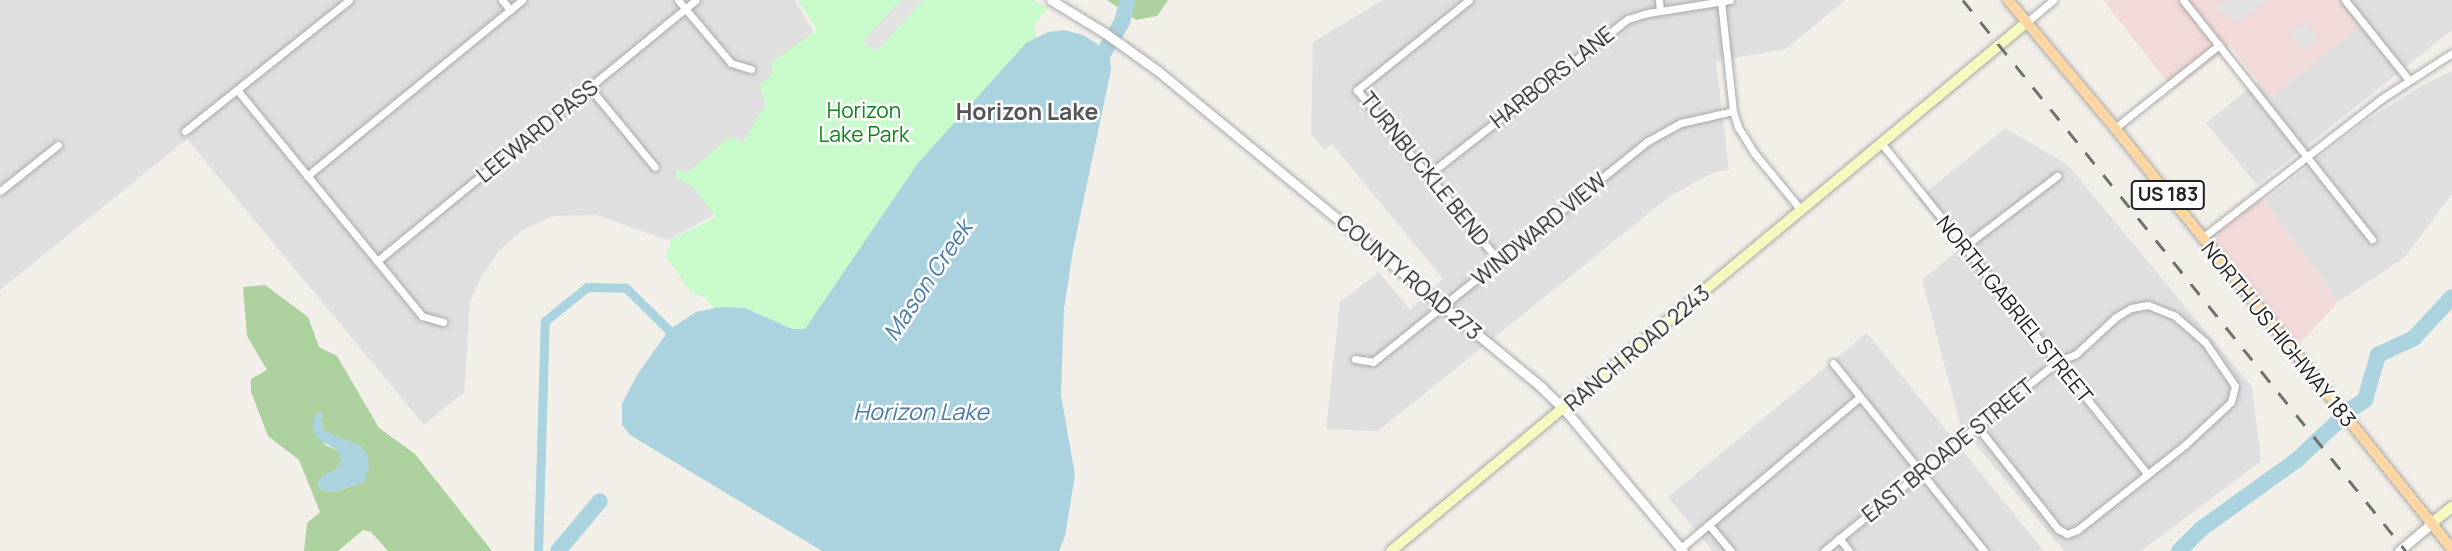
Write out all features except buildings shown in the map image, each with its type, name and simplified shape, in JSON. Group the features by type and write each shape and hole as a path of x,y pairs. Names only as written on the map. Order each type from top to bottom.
{"main road":[{"name":"US 183","path":"2008,0 2027,22"},
{"name":"NORTH US HIGHWAY 183","path":"2027,22 2452,549"},
{"name":"RANCH ROAD 2243","path":"1391,551 1565,410 2027,22"},
{"path":"2432,523 2452,507"}],"street":[{"path":"186,131 349,0"},
{"path":"502,0 510,10"},
{"path":"307,176 522,0"},
{"path":"678,0 731,63 751,69"},
{"name":"LEEWARD PASS","path":"377,261 696,0"},
{"name":"COUNTY ROAD 273","path":"1051,0 1125,47 1444,306 1565,410 1682,549"},
{"name":"TURNBUCKLE BEND","path":"1469,0 1357,90 1499,261"},
{"path":"1659,0 1660,11"},
{"name":"HARBORS LANE","path":"1428,175 1606,33 1628,19 1730,0"},
{"path":"2027,22 2053,0"},
{"path":"2183,0 2372,239"},
{"path":"2345,0 2408,79"},
{"path":"1721,1 1733,111 1746,141 1801,210"},
{"path":"2115,128 2219,46"},
{"path":"2202,238 2408,79 2452,53"},
{"path":"590,88 655,167"},
{"path":"238,91 422,316 443,323"},
{"name":"WINDWARD VIEW","path":"1355,359 1373,362 1648,141 1681,123 1733,111"},
{"name":"NORTH GABRIEL STREET","path":"1882,144 2147,474"},
{"path":"0,191 58,145"},
{"path":"1965,246 2057,176"},
{"name":"EAST BROADE STREET","path":"1824,551 2058,361 2076,354 2122,313 2141,306 2162,309 2181,320 2210,349 2233,380 2236,392 2215,418 2147,474"},
{"path":"1833,363 1921,472 1979,550"},
{"path":"1682,549 1860,397"},
{"path":"1977,426 2059,529 2067,534 2077,530 2147,474"},
{"path":"2399,551 2432,523"},
{"path":"1709,525 1731,551"},
{"path":"1839,538 1849,551"}],"shaded area":[{"path":"0,0 795,0 813,31 744,146 712,216 668,240 596,215 554,216 521,231 499,251 479,281 470,303 464,392 424,425 187,139 0,290"},
{"path":"901,0 923,0 877,51 871,48 863,41"},
{"path":"1383,0 1845,0 1786,49 1716,61 1729,169 1713,173 1670,196 1378,431 1326,429 1340,302 1379,272 1410,310 1443,279 1332,144 1324,149 1311,134 1313,42"},
{"path":"2103,0 2336,0 2358,27 2270,98 2231,46 2174,90"},
{"path":"2227,0 2267,0 2239,23 2216,9"},
{"path":"2336,0 2452,0 2452,30 2257,185 2206,123 2258,81 2270,97 2357,27"},
{"path":"2305,22 2319,38 2303,51 2289,34"},
{"path":"2452,71 2452,194 2405,257 2338,302 2264,201 2364,122 2423,85"},
{"path":"2005,128 2067,164 2252,387 2261,461 2141,551 2064,551 1961,427 1922,280 1958,250 1918,199"},
{"path":"2259,194 2338,302 2293,351 2202,238"},
{"path":"1867,333 2044,551 1713,551 1668,497"}],"green space":[{"name":"Horizon Lake Park","path":"798,0 1033,0 1048,8 1034,25 1039,50 813,348 725,324 706,298 691,292 666,256 672,239 716,217 692,186 676,178 677,169 687,173 730,137 743,142 765,104 760,84 769,78 772,71 770,63 817,30"},
{"path":"1107,0 1168,0 1157,16 1136,20"},
{"path":"265,285 308,317 319,347 337,356 379,428 415,454 492,551 388,551 371,532 363,530 338,551 304,551 307,523 320,512 299,460 268,436 251,392 251,379 267,370 247,336 243,287","holes":["322,412 324,431 336,437 364,482 334,492 321,490 318,482 323,475 336,470 341,460 339,451 325,445 316,414"]}],"water":[{"name":"Horizon Lake","path":"1064,30 1083,35 1096,43 1110,58 1111,70 1073,250 1064,309 1061,395 1075,475 1065,536 1059,551 822,551 630,435 622,425 622,404 637,375 669,330 696,312 721,307 745,308 792,329 805,329 918,163 1026,43 1048,32"},
{"path":"322,411 324,431 361,446 368,455 369,467 364,482 334,492 321,490 318,482 323,475 336,470 341,460 339,451 318,439 312,426 316,414"}],"waterway":[{"name":"Mason Creek","path":"1094,69 1122,22 1128,0"},
{"path":"538,551 545,321 587,287 626,288 677,338"},
{"path":"2179,551 2201,529 2298,459 2351,409 2365,400 2378,355 2414,338 2452,297"},
{"name":"Mason Creek","path":"558,551 600,501"}],"railway":[{"path":"1963,0 2406,551"}],"district":[{"name":"Horizon Lake","path":"1027,111"}]}
